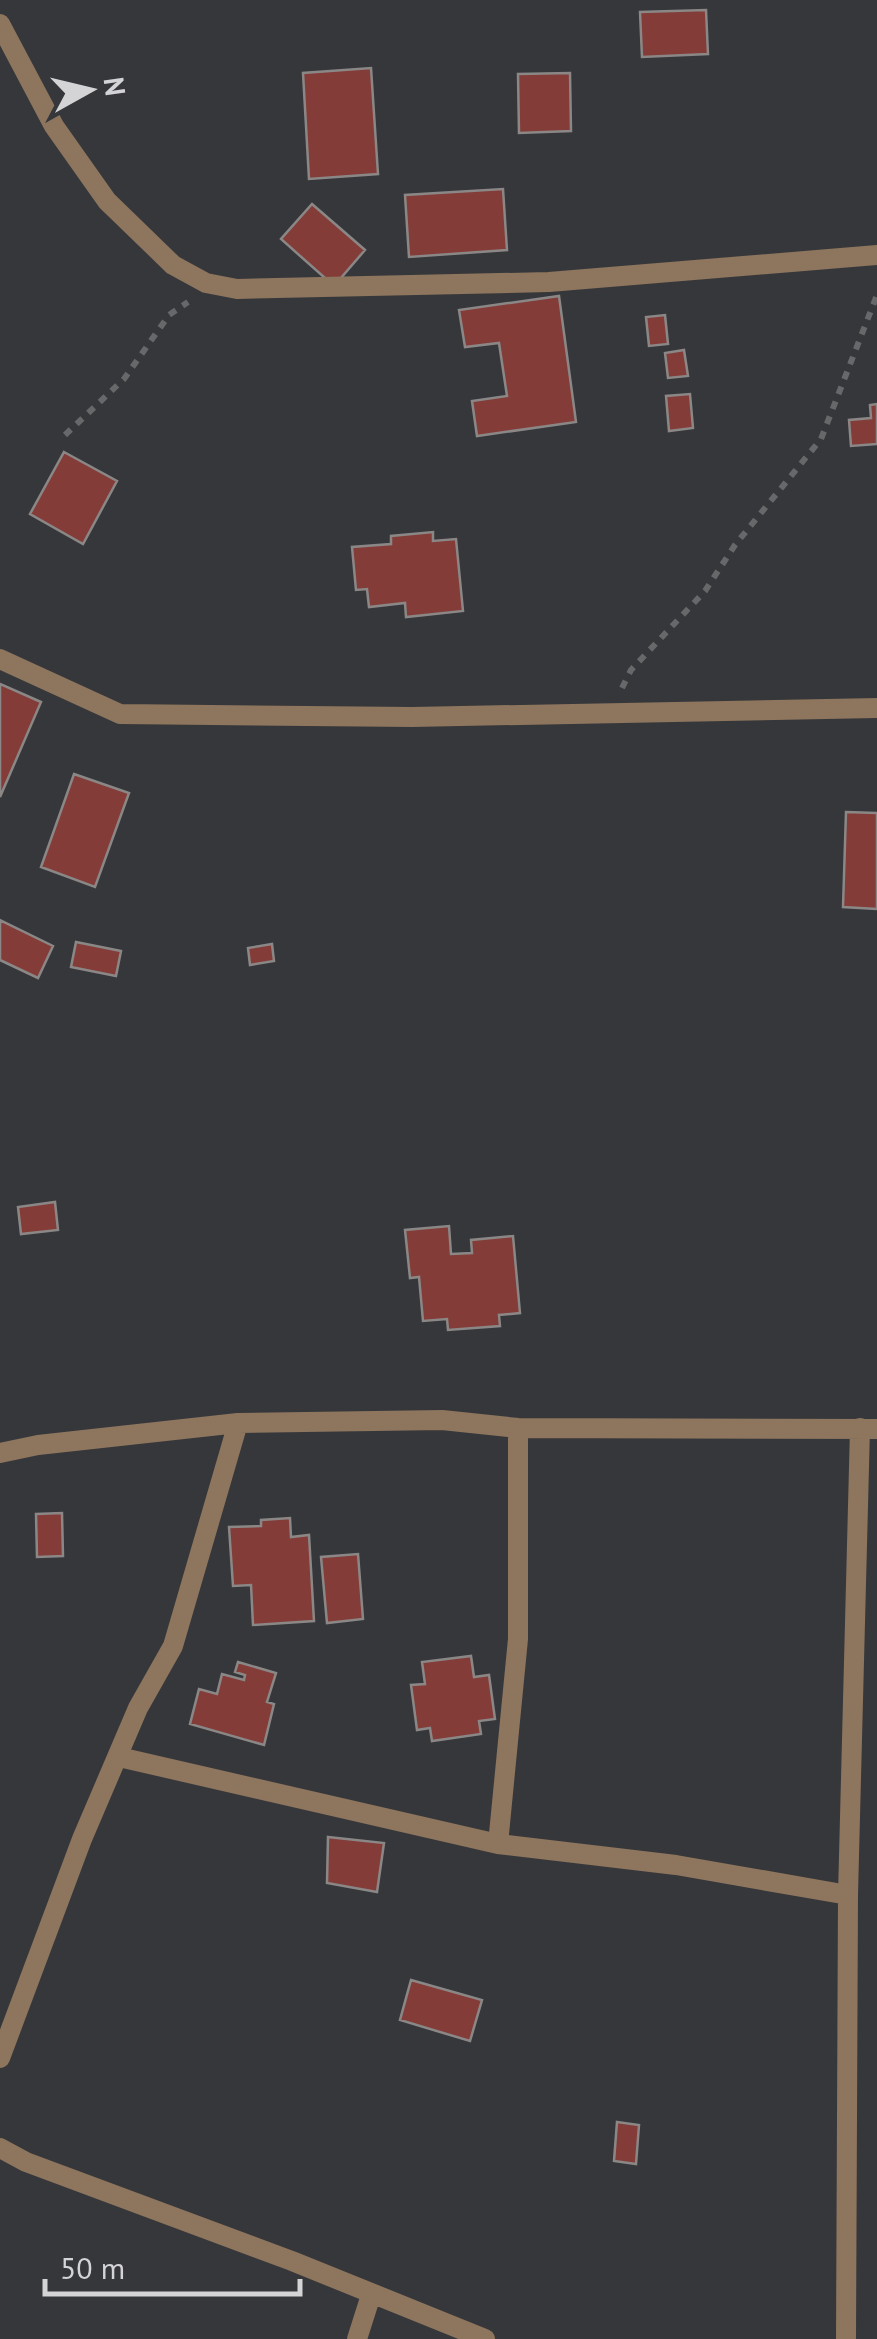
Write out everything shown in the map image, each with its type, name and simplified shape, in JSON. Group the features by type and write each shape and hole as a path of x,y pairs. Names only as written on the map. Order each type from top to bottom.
{"street":[{"path":"0,24 54,126 107,201 174,265 206,282 237,290 549,282 877,255"},
{"path":"0,659 120,714 234,717 877,708"},
{"path":"0,1453 38,1445 238,1423 442,1420 518,1428 868,1429 848,1895 846,2339"},
{"path":"0,2058 56,1903 138,1708 174,1646 238,1423"},
{"path":"498,1844 518,1639 518,1428"},
{"path":"119,1757 498,1844 676,1865 848,1895"},
{"path":"0,2148 26,2162 292,2261 485,2339"},
{"path":"357,2339 371,2295"}],"path":[{"path":"65,436 124,379 180,306 197,298 237,290"},
{"path":"609,713 631,670 706,590 735,545 821,439 877,296"}],"building":[{"path":"706,10 708,54 642,57 640,12"},
{"path":"371,68 378,174 309,179 303,73"},
{"path":"570,73 571,131 519,133 518,74"},
{"path":"503,189 507,250 409,257 405,195"},
{"path":"312,204 365,250 334,286 281,239"},
{"path":"559,296 576,422 477,436 472,401 507,396 499,343 465,347 459,310"},
{"path":"665,315 668,344 649,346 646,317"},
{"path":"684,350 688,376 668,378 665,353"},
{"path":"690,394 693,428 669,431 666,396"},
{"path":"877,404 877,444 851,446 849,420 871,418 870,405"},
{"path":"64,452 117,481 83,544 30,514"},
{"path":"433,532 433,541 456,539 463,611 406,617 405,603 369,607 367,589 356,590 352,547 391,544 391,536"},
{"path":"0,684 41,702 0,797"},
{"path":"74,774 129,793 95,887 41,867"},
{"path":"846,812 877,813 877,909 843,907"},
{"path":"0,920 53,946 38,978 0,960"},
{"path":"76,942 121,951 116,976 71,967"},
{"path":"272,944 274,961 250,965 248,948"},
{"path":"55,1202 58,1230 21,1234 18,1207"},
{"path":"449,1226 451,1254 472,1253 471,1240 513,1236 520,1313 499,1315 500,1326 448,1330 447,1319 423,1321 419,1277 410,1278 405,1230"},
{"path":"62,1513 63,1556 37,1557 36,1514"},
{"path":"290,1518 291,1537 309,1535 314,1621 253,1625 251,1585 233,1586 229,1527 261,1526 261,1520"},
{"path":"358,1554 363,1619 327,1623 321,1557"},
{"path":"471,1656 474,1677 489,1675 495,1719 479,1721 481,1734 432,1741 430,1728 417,1730 411,1685 425,1684 422,1662"},
{"path":"238,1662 276,1673 267,1702 274,1704 264,1745 190,1724 199,1689 217,1694 222,1674 244,1680 245,1675 235,1672"},
{"path":"328,1837 384,1843 377,1892 327,1883"},
{"path":"411,1980 482,2000 470,2041 400,2020"},
{"path":"617,2122 639,2125 636,2164 614,2161"}]}
